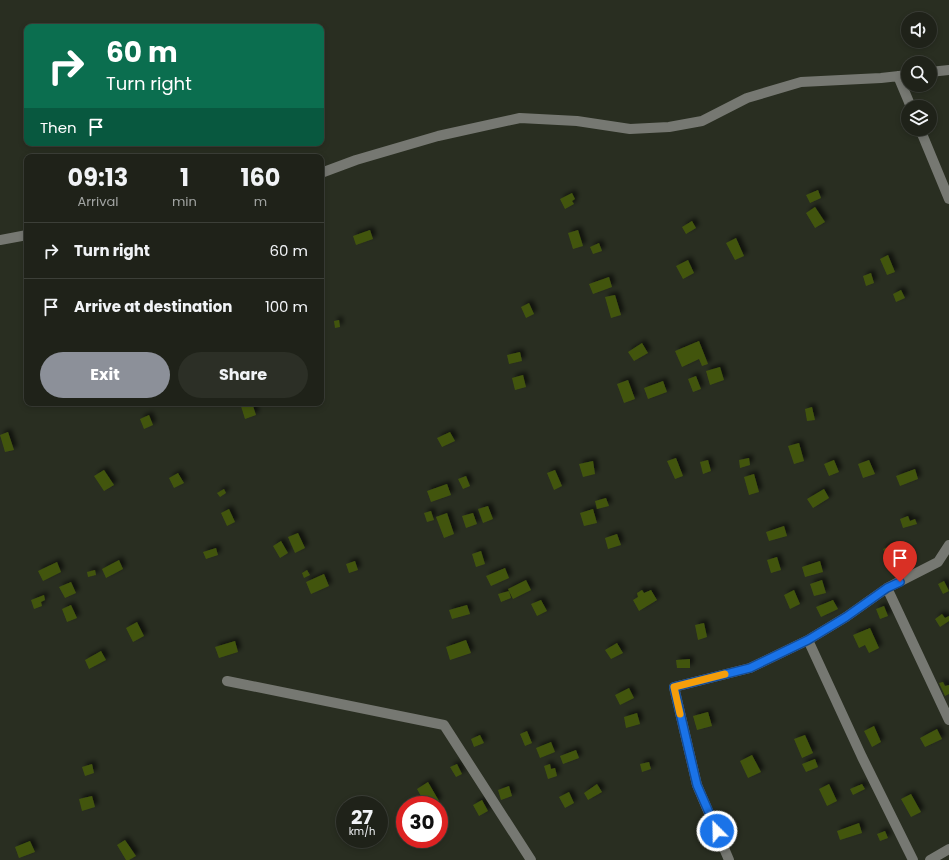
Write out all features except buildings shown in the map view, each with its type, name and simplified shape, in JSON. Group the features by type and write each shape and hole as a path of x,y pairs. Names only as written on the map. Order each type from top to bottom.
{"street":[{"path":"937,71 949,70"},
{"path":"324,172 356,160 438,136 520,118 577,121 630,129 669,127 702,121 747,98 801,82 901,76"},
{"path":"923,136 949,199"},
{"path":"0,240 24,236"},
{"path":"729,860 697,785 674,687 750,668 808,640 846,617 887,588 938,562 949,545"},
{"path":"887,588 949,720"},
{"path":"808,640 862,757 913,860"},
{"path":"227,681 444,725 532,860"},
{"path":"930,860 949,849"}],"slow traffic":[{"path":"680,714 674,687 725,674"}],"route":[{"path":"717,831 697,785 674,687 750,668 808,640 846,617 887,588 900,582"}]}
